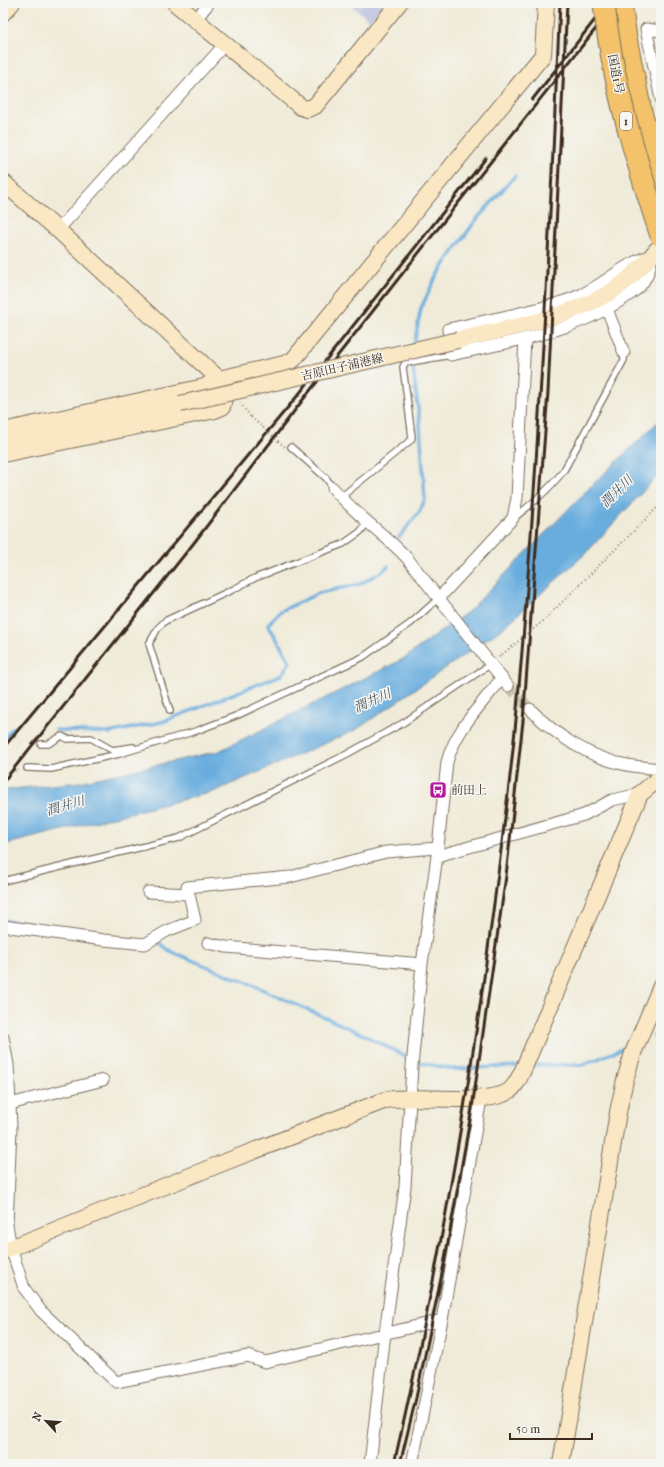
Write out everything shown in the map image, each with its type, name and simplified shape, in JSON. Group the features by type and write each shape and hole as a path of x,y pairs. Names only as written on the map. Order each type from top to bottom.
{"highway":[{"name":"国道1号","path":"604,3 618,90 641,174 661,236"},
{"name":"国道1号","path":"622,3 626,38 641,112 661,182"}],"street":[{"path":"3,13 12,3"},
{"path":"175,3 301,107 308,109 315,106 398,3"},
{"path":"195,20 209,3"},
{"path":"3,430 204,387 219,379 284,364 296,358 543,55 546,3"},
{"path":"661,30 646,29 661,99"},
{"path":"58,230 225,44"},
{"path":"3,182 58,230 219,379 224,403 222,407 215,410 3,454"},
{"path":"657,251 643,282 630,295 607,309 574,323 525,339 452,355 448,329 534,310 564,301 590,290 633,262 657,251"},
{"name":"吉原田子浦港線","path":"3,443 180,404 538,321 583,306 615,289 639,270 657,251"},
{"path":"607,309 624,353"},
{"path":"439,598 513,518 517,498 525,339"},
{"path":"337,492 400,551 505,682 467,722 451,748 447,762 422,964 412,1061 405,1187 385,1333 370,1464"},
{"path":"530,709 542,722 557,734 581,749 626,765 661,769"},
{"path":"3,926 145,944 167,931 195,920 187,887 290,877 386,852 437,852 584,815 612,800 640,794 661,777"},
{"path":"7,1250 224,1162 386,1100 409,1097 481,1099 500,1095 509,1091 517,1082 525,1066 640,794"},
{"path":"148,892 189,894"},
{"path":"208,943 226,946 422,964"},
{"path":"561,1464 618,1112 633,1053 661,986"},
{"path":"3,1037 8,1065 11,1127 7,1250 24,1288 41,1311 116,1382 248,1356 265,1362 442,1320"},
{"path":"10,1104 103,1080"},
{"path":"412,1464 442,1320 481,1099"}],"lane":[{"path":"513,518 528,507 557,479 564,470 624,360 624,353"},
{"path":"288,447 326,478 337,492 411,440 412,437 403,367 405,363 452,355"},
{"path":"170,711 150,644 158,628 165,621 255,578 343,544 360,532 368,522"},
{"path":"28,768 51,769 119,754 238,715 363,657 410,623 439,598"},
{"path":"3,881 179,838 347,754 403,723 491,664"},
{"path":"41,744 48,744 62,736 67,739 91,738 112,750 142,747"}],"path":[{"path":"251,417 288,447"},
{"path":"491,664 515,646 542,622 661,504"},
{"path":"3,774 28,768"}],"shaded area":[{"path":"348,3 385,3 370,21"}],"water":[{"name":"潤井川","path":"661,419 661,472 587,552 502,629 356,730 213,792 3,845 3,790 80,782 219,751 403,659 470,610 586,491"}],"waterway":[{"path":"414,345 421,308 436,277 476,220 515,176"},
{"path":"399,537 420,511 425,499 420,424 412,361"},
{"path":"56,730 108,733 162,722 281,675 290,662 268,624 281,611 319,593 360,584 383,571 388,566"},
{"path":"3,739 13,728"},
{"path":"3,920 20,923"},
{"path":"155,941 170,951 257,987 360,1033 417,1062 452,1069 520,1066"},
{"path":"654,1036 661,1033"},
{"path":"530,1065 583,1065 624,1048"}],"tunnel":[{"path":"508,686 530,709"}],"railway":[{"path":"394,1464 420,1348 463,1116 481,999 509,790 524,630 537,451 560,3"},
{"path":"400,1464 416,1398 444,1264 472,1108 506,876 523,721 548,392 567,3"},
{"path":"532,100 608,3"},
{"path":"3,782 193,544 305,397 616,3"},
{"path":"3,748 299,394 486,158"}],"place":[{"name":"前田上","path":"438,790"}]}
